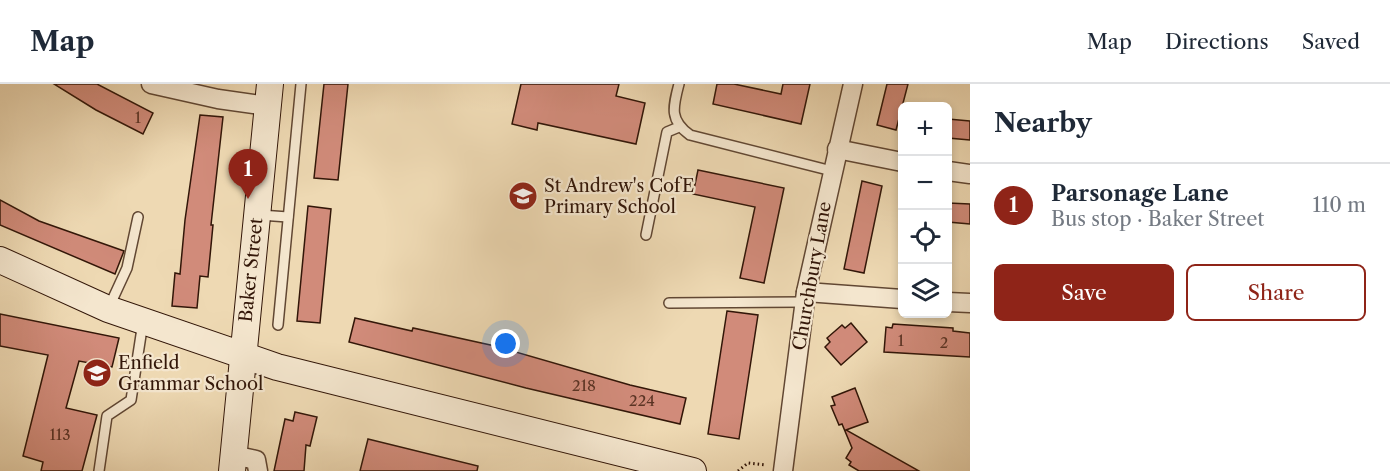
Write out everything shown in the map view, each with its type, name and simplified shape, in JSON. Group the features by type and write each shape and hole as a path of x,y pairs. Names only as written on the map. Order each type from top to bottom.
{"street":[{"path":"152,84 218,99 269,95"},
{"name":"Churchbury Lane","path":"775,468 805,297 853,84"},
{"name":"Baker Street","path":"258,471 256,460 232,463 269,95"},
{"path":"837,149 898,161"},
{"path":"952,172 970,174"},
{"path":"0,260 108,309 242,356 300,373 693,471"},
{"path":"805,297 898,299"},
{"path":"952,302 970,303"}],"lane":[{"path":"278,325 301,84"},
{"path":"679,84 674,106 679,127 690,135 832,171"},
{"path":"646,235 668,132 679,127"},
{"path":"256,215 288,217"},
{"path":"108,309 127,268 138,217"},
{"path":"669,303 805,297"},
{"path":"99,471 107,416 131,400 143,322"}],"path":[{"path":"738,471 747,464 775,468"}],"building":[{"path":"54,84 97,84 153,113 143,134 96,110"},
{"path":"324,84 348,84 338,180 314,178"},
{"path":"521,84 619,84 616,96 645,103 636,144 538,123 537,130 512,124"},
{"path":"717,84 734,84 781,94 783,84 810,84 801,124 713,104"},
{"path":"887,84 908,84 903,102 898,102 896,130 877,125"},
{"path":"200,115 223,117 211,225 213,225 208,277 200,276 197,308 172,306 175,273 180,274"},
{"path":"952,119 970,121 970,140 952,138"},
{"path":"698,170 784,188 764,283 740,278 755,207 693,194"},
{"path":"862,181 882,186 864,273 844,269"},
{"path":"0,200 39,221 124,251 115,274 0,225"},
{"path":"952,203 970,204 970,224 952,222"},
{"path":"308,206 331,209 320,323 297,321"},
{"path":"727,311 758,315 739,439 708,434"},
{"path":"0,314 119,338 112,367 79,361 66,408 97,415 82,471 41,471 43,462 23,456 48,355 0,346"},
{"path":"355,318 495,346 630,385 686,398 680,424 526,388 349,342"},
{"path":"851,323 867,342 841,365 825,347 830,342 827,338 842,325 845,328"},
{"path":"893,324 953,328 953,331 970,333 970,357 884,352 886,327 892,328"},
{"path":"855,388 868,422 846,430 919,471 859,471 849,465 851,462 846,458 852,448 831,406 835,405 832,397"},
{"path":"295,412 317,417 310,446 306,445 304,471 274,471 285,419 293,421"},
{"path":"368,439 478,466 477,471 360,471"}],"place":[{"name":"St Andrew's CofE Primary School","path":"523,196"},
{"name":"Parsonage Lane","path":"248,199"},
{"name":"Enfield Grammar School","path":"97,373"}]}
